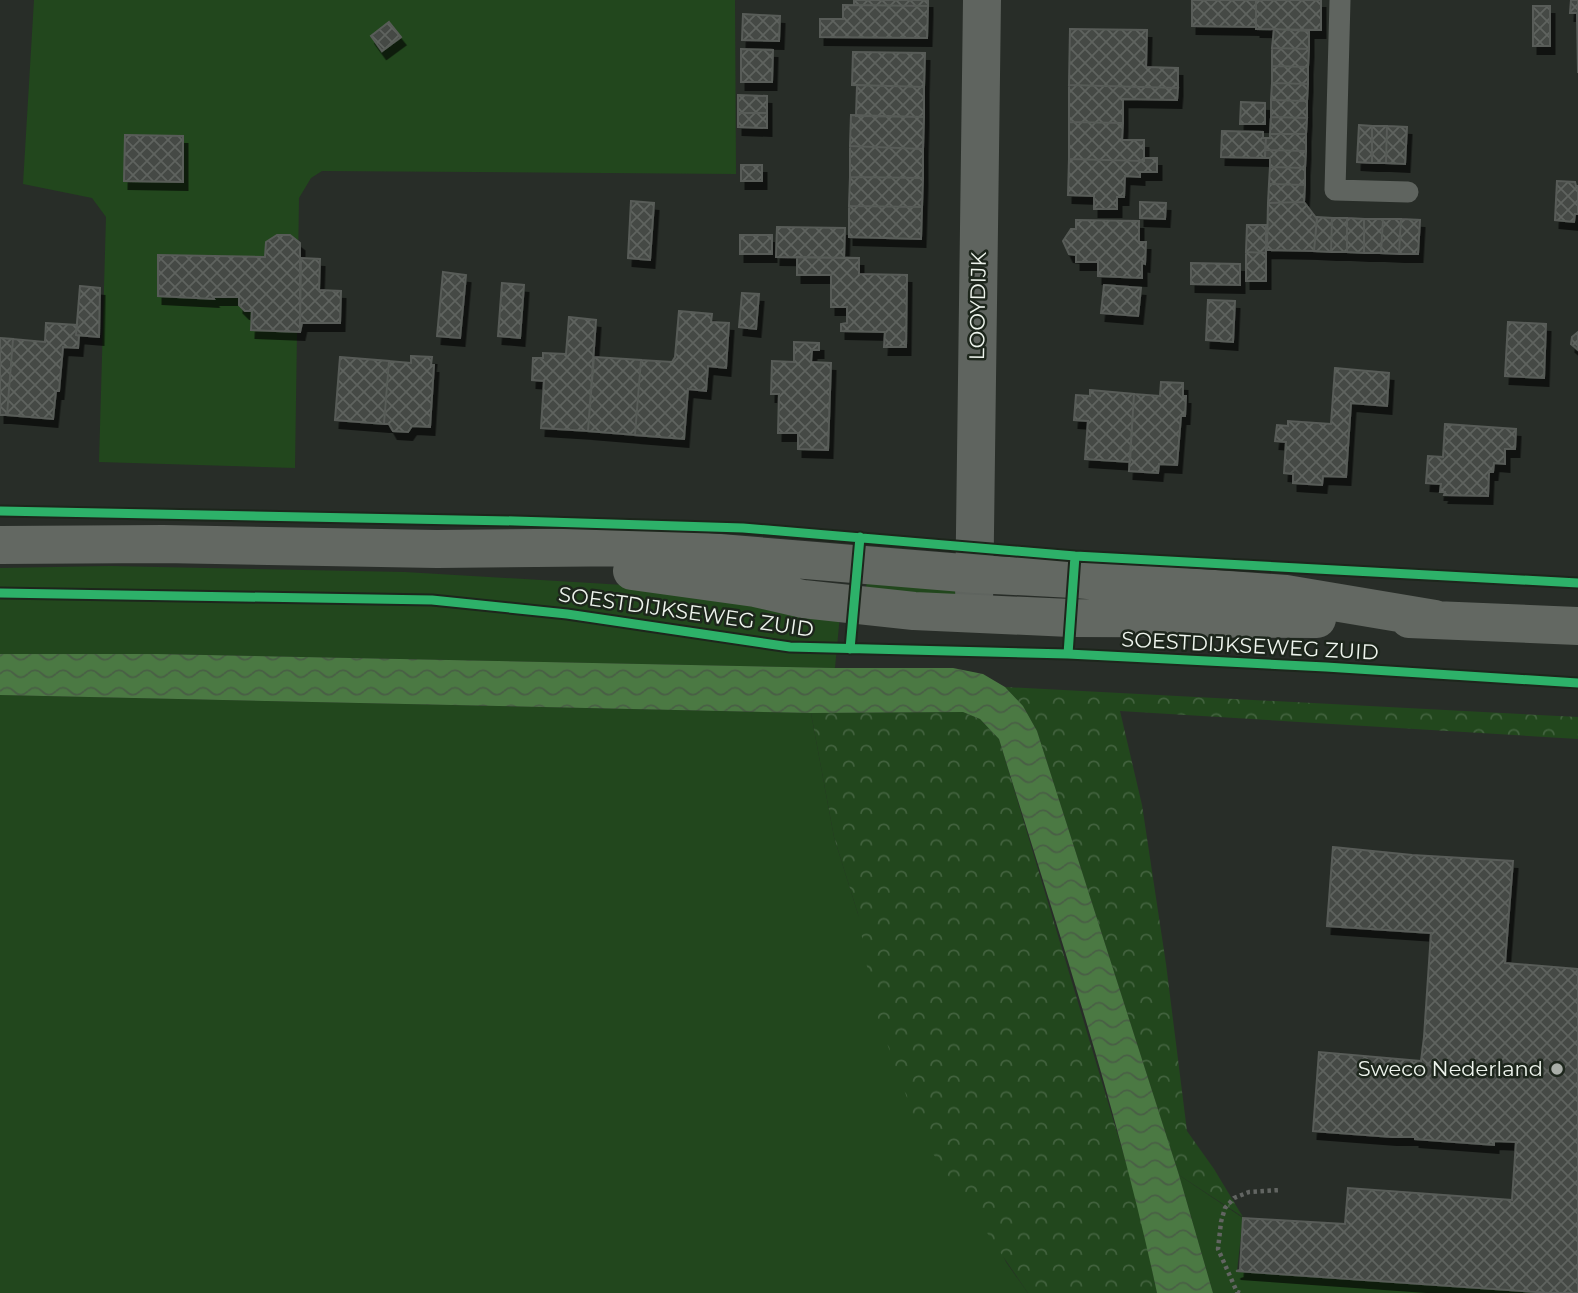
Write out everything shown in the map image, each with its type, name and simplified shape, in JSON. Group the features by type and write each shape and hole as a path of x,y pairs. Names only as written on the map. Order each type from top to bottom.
{"main road":[{"name":"SOESTDIJKSEWEG ZUID","path":"0,545 163,544 437,549 646,547 975,574 1286,594 1436,619"},
{"name":"SOESTDIJKSEWEG ZUID","path":"437,549 655,573 755,588 803,599 914,611 1097,618 1436,619 1578,626"}],"street":[{"name":"LOOYDIJK","path":"974,613 982,0"}],"lane":[{"path":"1340,0 1335,190 1408,192"}],"path":[{"path":"1240,1293 1237,1292 1219,1249 1225,1208 1234,1198 1249,1192 1280,1190"}],"green space":[{"path":"34,0 735,0 736,174 322,171 311,178 299,198 295,468 99,462 106,217 92,198 23,184"},
{"path":"110,566 405,572 624,585 840,615 835,668 157,654 0,654 0,568"},
{"path":"867,580 956,587 962,595 865,594"},
{"path":"1005,687 1578,717 1578,739 1120,711 1142,805 1187,1131 1243,1217 1179,1175 1037,731 1023,706"},
{"path":"0,695 811,713 834,837 858,914 1006,1262 1028,1293 0,1293"},
{"path":"963,712 980,719 999,739 1137,1199 1157,1293 1028,1293 921,1136 874,1008 858,914 834,837 811,713"},
{"path":"1179,1175 1243,1218 1237,1271 1560,1293 1213,1293"}],"water":[{"path":"0,654 157,654 953,668 983,674 1005,687 1023,706 1037,731 1179,1175 1213,1293 1157,1293 1123,1153 1063,945 999,739 980,719 963,712 811,713 0,695"}],"building":[{"path":"854,0 928,0 928,6 854,5"},
{"path":"1192,0 1256,0 1256,27 1192,26"},
{"path":"1256,0 1321,0 1321,30 1256,29"},
{"path":"1571,0 1578,0 1578,73 1577,13 1570,13"},
{"path":"843,5 928,6 927,38 820,37 820,19 843,19"},
{"path":"1533,6 1550,6 1550,46 1533,46"},
{"path":"743,14 780,16 779,41 742,40"},
{"path":"389,22 401,37 382,51 371,36"},
{"path":"1070,29 1147,30 1146,67 1178,68 1178,88 1069,85"},
{"path":"1274,29 1309,31 1309,49 1272,48"},
{"path":"1272,48 1309,49 1308,67 1272,66"},
{"path":"741,49 773,50 772,82 741,82"},
{"path":"853,52 925,53 924,87 852,85"},
{"path":"1272,66 1308,67 1308,84 1272,83"},
{"path":"1272,83 1308,84 1307,101 1271,100"},
{"path":"857,85 924,87 924,117 856,116"},
{"path":"1069,85 1178,88 1177,100 1123,99 1123,123 1069,122"},
{"path":"738,95 767,96 767,113 738,113"},
{"path":"1271,100 1307,101 1307,118 1271,117"},
{"path":"1241,102 1265,103 1265,124 1240,124"},
{"path":"738,113 767,113 767,128 738,127"},
{"path":"851,115 924,117 923,149 850,146"},
{"path":"1271,117 1307,118 1306,134 1270,134"},
{"path":"1069,122 1123,123 1122,140 1144,140 1144,161 1069,159"},
{"path":"1359,125 1372,126 1372,163 1357,162"},
{"path":"1372,126 1387,126 1386,163 1372,163"},
{"path":"1387,126 1407,127 1405,164 1386,163"},
{"path":"1222,131 1263,132 1263,138 1266,138 1265,158 1221,157"},
{"path":"1270,134 1306,134 1306,151 1265,150 1266,138 1270,138"},
{"path":"125,135 183,136 183,182 124,181"},
{"path":"850,146 923,149 923,178 850,177"},
{"path":"1265,150 1306,151 1305,168 1270,167 1270,158 1265,158"},
{"path":"1144,158 1157,158 1157,172 1140,172 1140,177 1125,176 1124,197 1117,197 1117,209 1094,209 1094,196 1068,195 1069,159 1144,161"},
{"path":"741,165 762,165 762,181 741,181"},
{"path":"1270,167 1305,168 1305,185 1269,184"},
{"path":"850,177 923,178 922,207 849,206"},
{"path":"1557,181 1575,182 1578,186 1578,214 1575,214 1574,222 1555,220"},
{"path":"1269,184 1305,185 1304,202 1268,203"},
{"path":"631,201 654,203 650,260 628,258"},
{"path":"1140,202 1166,203 1165,219 1140,218"},
{"path":"1304,202 1317,219 1314,251 1267,250 1268,203"},
{"path":"849,206 922,207 921,239 849,237"},
{"path":"1317,217 1332,218 1331,252 1314,251"},
{"path":"1332,218 1347,218 1347,252 1331,252"},
{"path":"1347,218 1364,219 1364,253 1347,252"},
{"path":"1364,219 1383,219 1381,253 1364,253"},
{"path":"1383,219 1401,219 1399,254 1381,253"},
{"path":"1401,219 1420,220 1418,254 1399,254"},
{"path":"1076,220 1139,221 1139,242 1146,242 1142,278 1098,276 1098,262 1076,262 1076,255 1069,254 1063,241 1071,229 1076,229"},
{"path":"1247,225 1266,225 1266,253 1246,252"},
{"path":"777,227 845,228 844,258 776,257"},
{"path":"277,235 290,235 300,243 300,332 251,330 252,311 245,311 239,305 239,297 213,297 214,299 158,296 158,255 265,257 266,242"},
{"path":"740,235 772,235 772,254 740,254"},
{"path":"1246,252 1266,253 1266,281 1246,281"},
{"path":"797,257 859,258 859,274 907,275 906,347 884,347 885,332 841,331 841,324 847,323 847,307 831,307 831,275 797,275"},
{"path":"301,258 320,259 319,290 341,291 340,323 302,323 300,332"},
{"path":"1191,263 1240,264 1240,285 1191,284"},
{"path":"443,272 466,275 460,338 437,336"},
{"path":"502,283 524,285 520,338 498,336"},
{"path":"1104,285 1141,288 1138,316 1101,313"},
{"path":"80,286 100,288 99,337 76,335"},
{"path":"742,293 759,294 756,329 739,327"},
{"path":"1208,300 1235,301 1233,342 1206,340"},
{"path":"679,311 712,314 711,322 729,323 726,368 708,366 706,391 688,389 684,439 635,435 641,360 672,362 675,357"},
{"path":"569,317 596,320 588,431 541,428 544,381 532,380 533,358 543,358 543,353 566,354"},
{"path":"1508,322 1546,324 1544,378 1505,376"},
{"path":"46,323 77,325 76,335 79,336 78,348 63,347 53,419 7,415 13,339 45,342"},
{"path":"1578,332 1578,350 1571,344 1572,337"},
{"path":"0,338 13,339 7,415 0,415"},
{"path":"794,342 819,343 819,350 812,350 811,362 831,363 828,450 798,449 798,433 778,433 779,394 771,394 772,361 794,362"},
{"path":"411,356 432,357 431,365 434,365 430,427 412,426 408,432 393,431 389,424 384,424 389,361 411,363"},
{"path":"340,357 389,361 384,424 335,420"},
{"path":"594,357 641,360 635,435 588,431"},
{"path":"1335,368 1389,373 1387,406 1351,403 1346,477 1323,476 1322,485 1293,483 1293,474 1284,473 1286,442 1275,441 1277,425 1288,426 1288,421 1331,424"},
{"path":"1161,382 1183,383 1183,396 1186,396 1185,416 1181,416 1177,465 1159,464 1158,473 1129,471 1134,394 1160,396"},
{"path":"1090,390 1134,394 1130,462 1085,459 1088,421 1074,420 1076,395 1090,396"},
{"path":"1445,424 1516,429 1515,449 1505,449 1505,464 1494,463 1493,472 1489,472 1488,496 1444,495 1445,492 1440,492 1441,484 1426,483 1428,456 1443,457"},
{"path":"1333,847 1513,861 1505,963 1578,969 1578,1293 1236,1271 1240,1270 1243,1218 1345,1224 1348,1188 1512,1200 1516,1142 1494,1141 1494,1145 1313,1131 1319,1052 1421,1061 1424,1037 1431,933 1327,926"}],"cycle path":[{"path":"0,511 743,528 1075,556 1578,583"},
{"path":"850,649 860,537"},
{"path":"1068,654 1075,556"},
{"path":"0,593 432,600 567,614 790,647 1068,654 1578,683"}],"place":[{"name":"Sweco Nederland","path":"1557,1069"}]}
